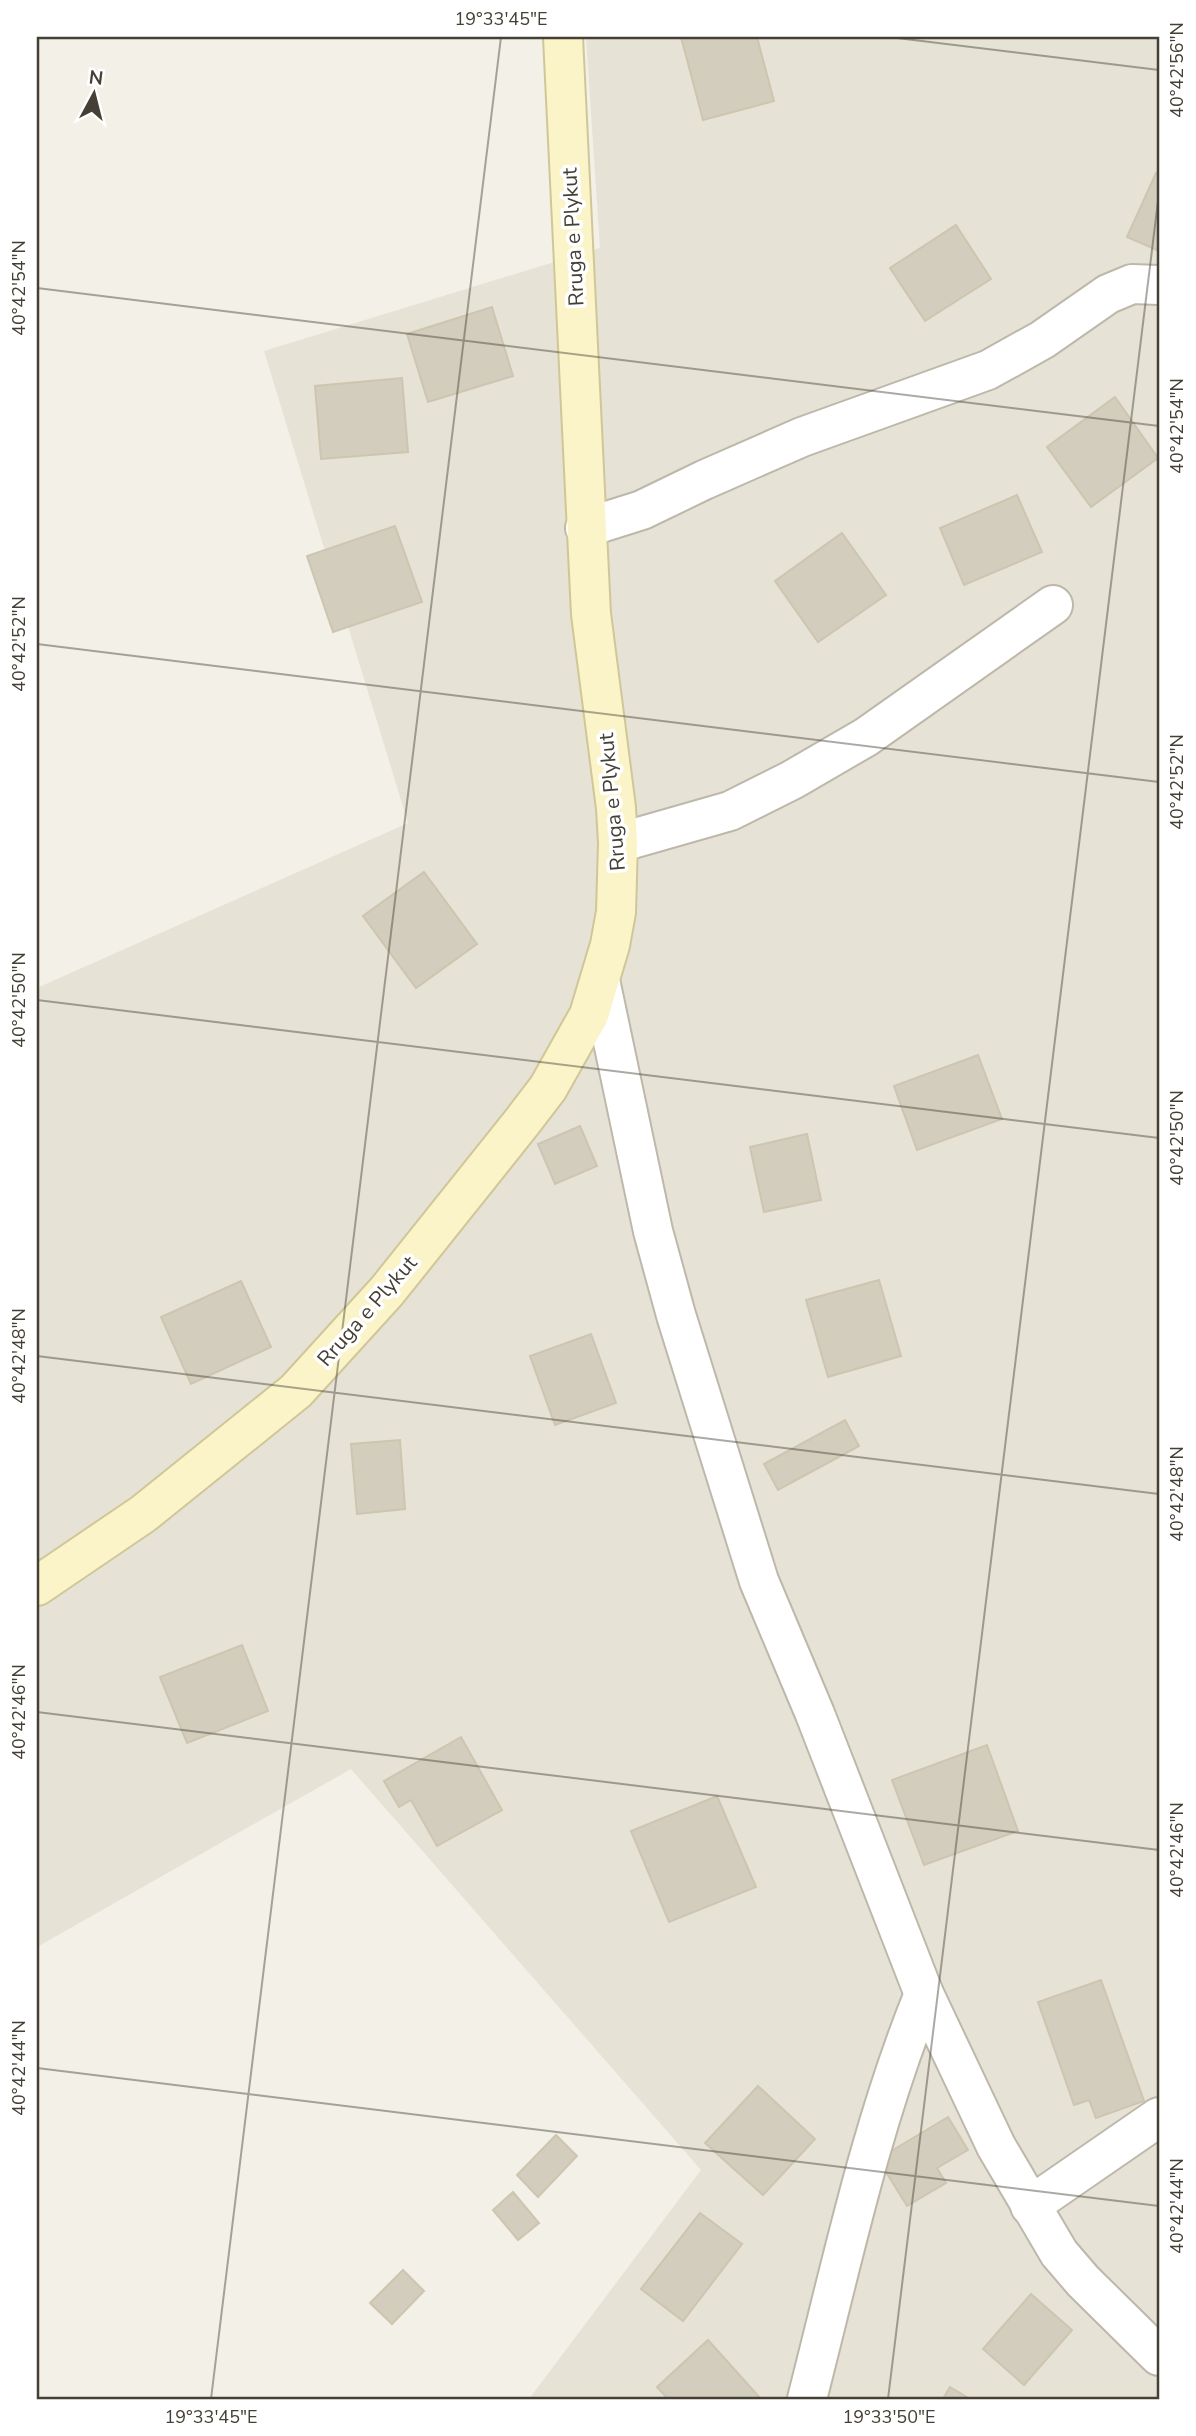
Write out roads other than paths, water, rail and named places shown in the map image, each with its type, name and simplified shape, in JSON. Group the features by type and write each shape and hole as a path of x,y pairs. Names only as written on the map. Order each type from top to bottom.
{"street":[{"name":"Rruga e Plykut","path":"37,1586 143,1514 296,1391 387,1291 548,1088 589,1015 616,912 618,843 616,808 591,614 585,528 563,37"},
{"path":"585,528 642,510 802,437 988,370 1042,340 1108,294 1132,284 1159,285"},
{"path":"618,843 730,811 792,780 866,737 1053,604"},
{"path":"600,980 653,1231 676,1315 759,1581 820,1726 923,1994 996,2146 1059,2253 1083,2281 1159,2356"},
{"path":"807,2399 883,2104 900,2051 923,1994"},
{"path":"1030,2206 1159,2117"}]}
